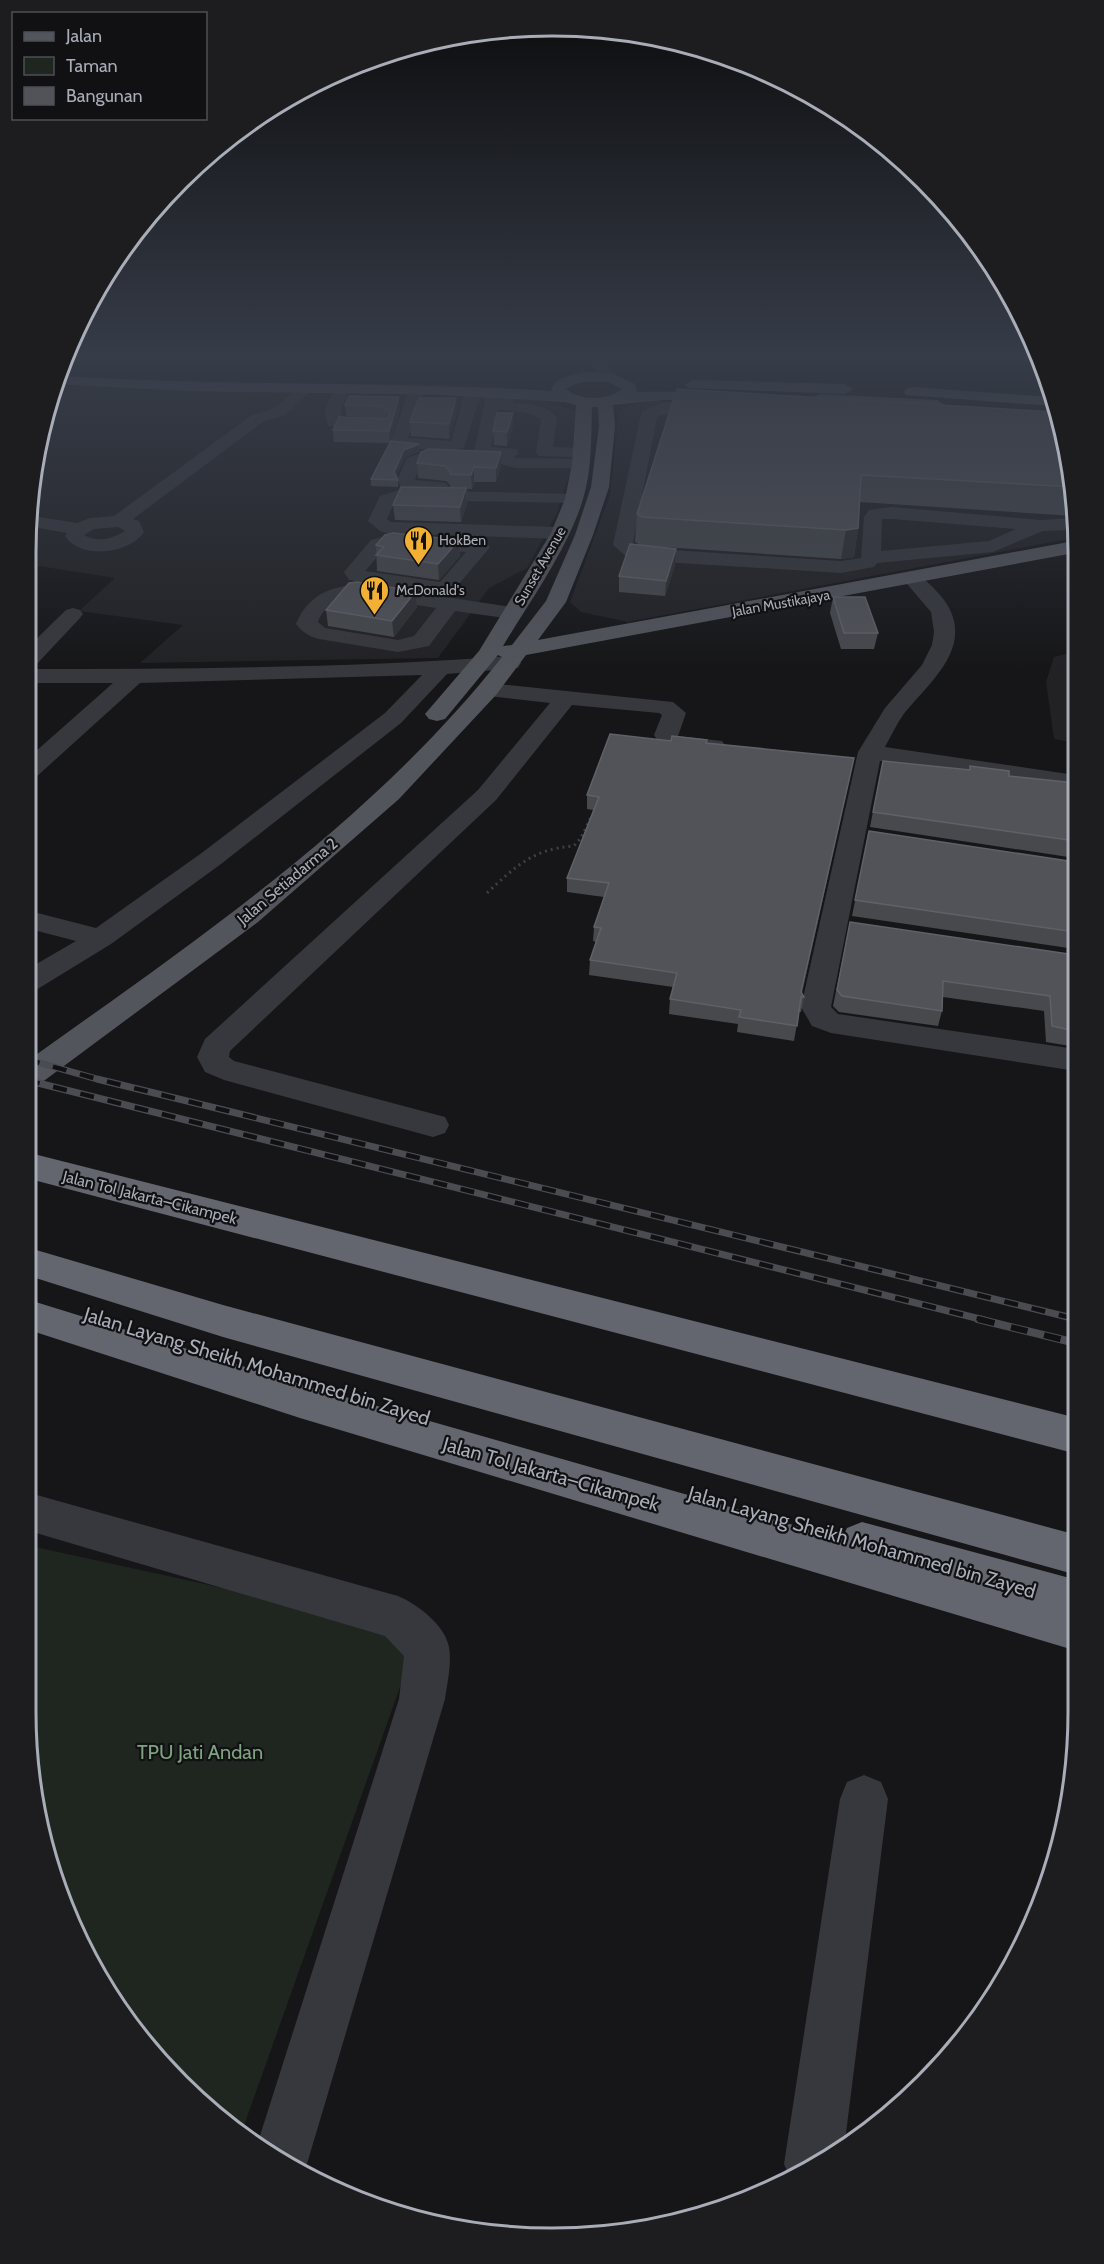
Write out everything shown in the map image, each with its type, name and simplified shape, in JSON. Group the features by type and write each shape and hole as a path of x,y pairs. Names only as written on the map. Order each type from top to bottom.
{"highway":[{"name":"Jalan Tol Jakarta–Cikampek","path":"36,1168 1068,1434"},
{"name":"Jalan Layang Sheikh Mohammed bin Zayed","path":"36,1264 224,1321 1068,1553"},
{"name":"Jalan Layang Sheikh Mohammed bin Zayed","path":"36,1297 403,1413 1068,1599"},
{"name":"Jalan Tol Jakarta–Cikampek","path":"36,1317 300,1401 1068,1626"}],"main road":[{"name":"Sunset Avenue","path":"497,665 512,613 555,541 575,494 581,461"},
{"name":"Sunset Avenue","path":"497,665 556,602 584,535 600,487 603,461"},
{"name":"Jalan Mustikajaya","path":"497,665 634,629 1068,549"},
{"path":"556,602 560,614 579,623 606,628 634,629"},
{"name":"Jalan Setiadarma 2","path":"36,1058 248,916 390,794 497,665"}],"street":[{"path":"37,523 79,529 74,536 80,543 112,544 128,539 135,532 132,525 120,521 201,461"},
{"path":"416,461 413,462 406,480 407,483 418,486 523,488 575,494"},
{"path":"512,461 523,463 538,461"},
{"path":"640,461 623,544 634,554 841,567 864,562 993,546 1041,526"},
{"path":"523,463 523,488"},
{"path":"555,541 494,530 387,527 380,525 377,521 390,496 504,498 575,494"},
{"path":"494,530 504,498"},
{"path":"880,585 864,562 873,517 876,514 892,513 1041,526 1067,524"},
{"path":"512,613 445,596 427,583 375,575 370,573 370,569 390,548 396,546 445,550 555,541"},
{"path":"421,642 445,596 447,586 480,547"},
{"path":"912,578 938,605 944,619 944,638 932,671 896,709 870,752 865,837 845,927 816,1007 822,1020 831,1023 1068,1059"},
{"path":"445,596 423,604 358,595 345,596 338,598 318,621 320,626 328,629 421,642 446,654 497,665 565,698 665,707 674,713 666,735 670,742 725,747"},
{"path":"36,653 73,614"},
{"path":"36,676 134,676 446,654"},
{"path":"36,977 101,938 212,858 335,764 393,718 446,654"},
{"path":"36,764 134,676"},
{"path":"433,1125 224,1069 216,1064 213,1057 216,1047 487,795 540,732 565,698"},
{"path":"870,752 1068,781"},
{"path":"36,922 101,938"},
{"path":"36,1514 398,1618 427,1648 422,1699 283,2152"},
{"path":"814,2156 864,1800"}],"path":[{"path":"487,893 532,854 552,846 574,846 581,838 593,812"}],"shaded area":[{"path":"44,461 572,461 571,471 556,515 527,568 489,588 438,658 140,663 183,625 79,611 115,578 39,566 36,568 37,518"},
{"path":"614,461 1020,461 1063,479 1068,539 628,622 581,612 570,602 610,495"},
{"path":"1068,654 1068,742 1054,739 1046,682 1054,657"}],"green space":[{"name":"TPU Jati Andan","path":"36,1547 420,1631 244,2125 187,2077 164,2052 123,1999 89,1940 63,1878 46,1813 37,1746"}],"building":[{"path":"381,461 399,461 394,472 398,480 371,479"},
{"path":"418,461 498,461 496,468 474,467 471,475 450,474 445,466 417,463"},
{"path":"654,461 1060,461 1064,486 861,475 858,528 846,530 642,517 637,514"},
{"path":"401,487 466,488 460,507 393,505"},
{"path":"393,533 459,540 438,564 376,555 384,547 376,545 385,535"},
{"path":"630,544 676,549 666,581 619,576"},
{"path":"357,582 416,591 392,621 326,610 349,583"},
{"path":"833,597 865,597 878,633 844,633"},
{"path":"610,734 671,741 672,736 707,740 706,743 854,758 801,992 804,997 801,997 797,1026 739,1017 741,1010 670,999 677,973 590,960 601,928 594,927 609,883 567,878 599,797 587,795"},
{"path":"883,761 970,770 970,766 1009,771 1009,776 1068,782 1068,840 873,812"},
{"path":"869,831 1068,861 1068,931 855,900"},
{"path":"850,922 1068,954 1068,1029 1052,1026 1050,996 943,981 942,1011 842,996 837,990"}],"railway":[{"path":"36,1062 97,1079 1068,1317"},
{"path":"36,1083 984,1320"},
{"path":"978,1319 1068,1341"}],"place":[{"name":"HokBen","path":"418,566"},
{"name":"McDonald's","path":"375,616"}]}
